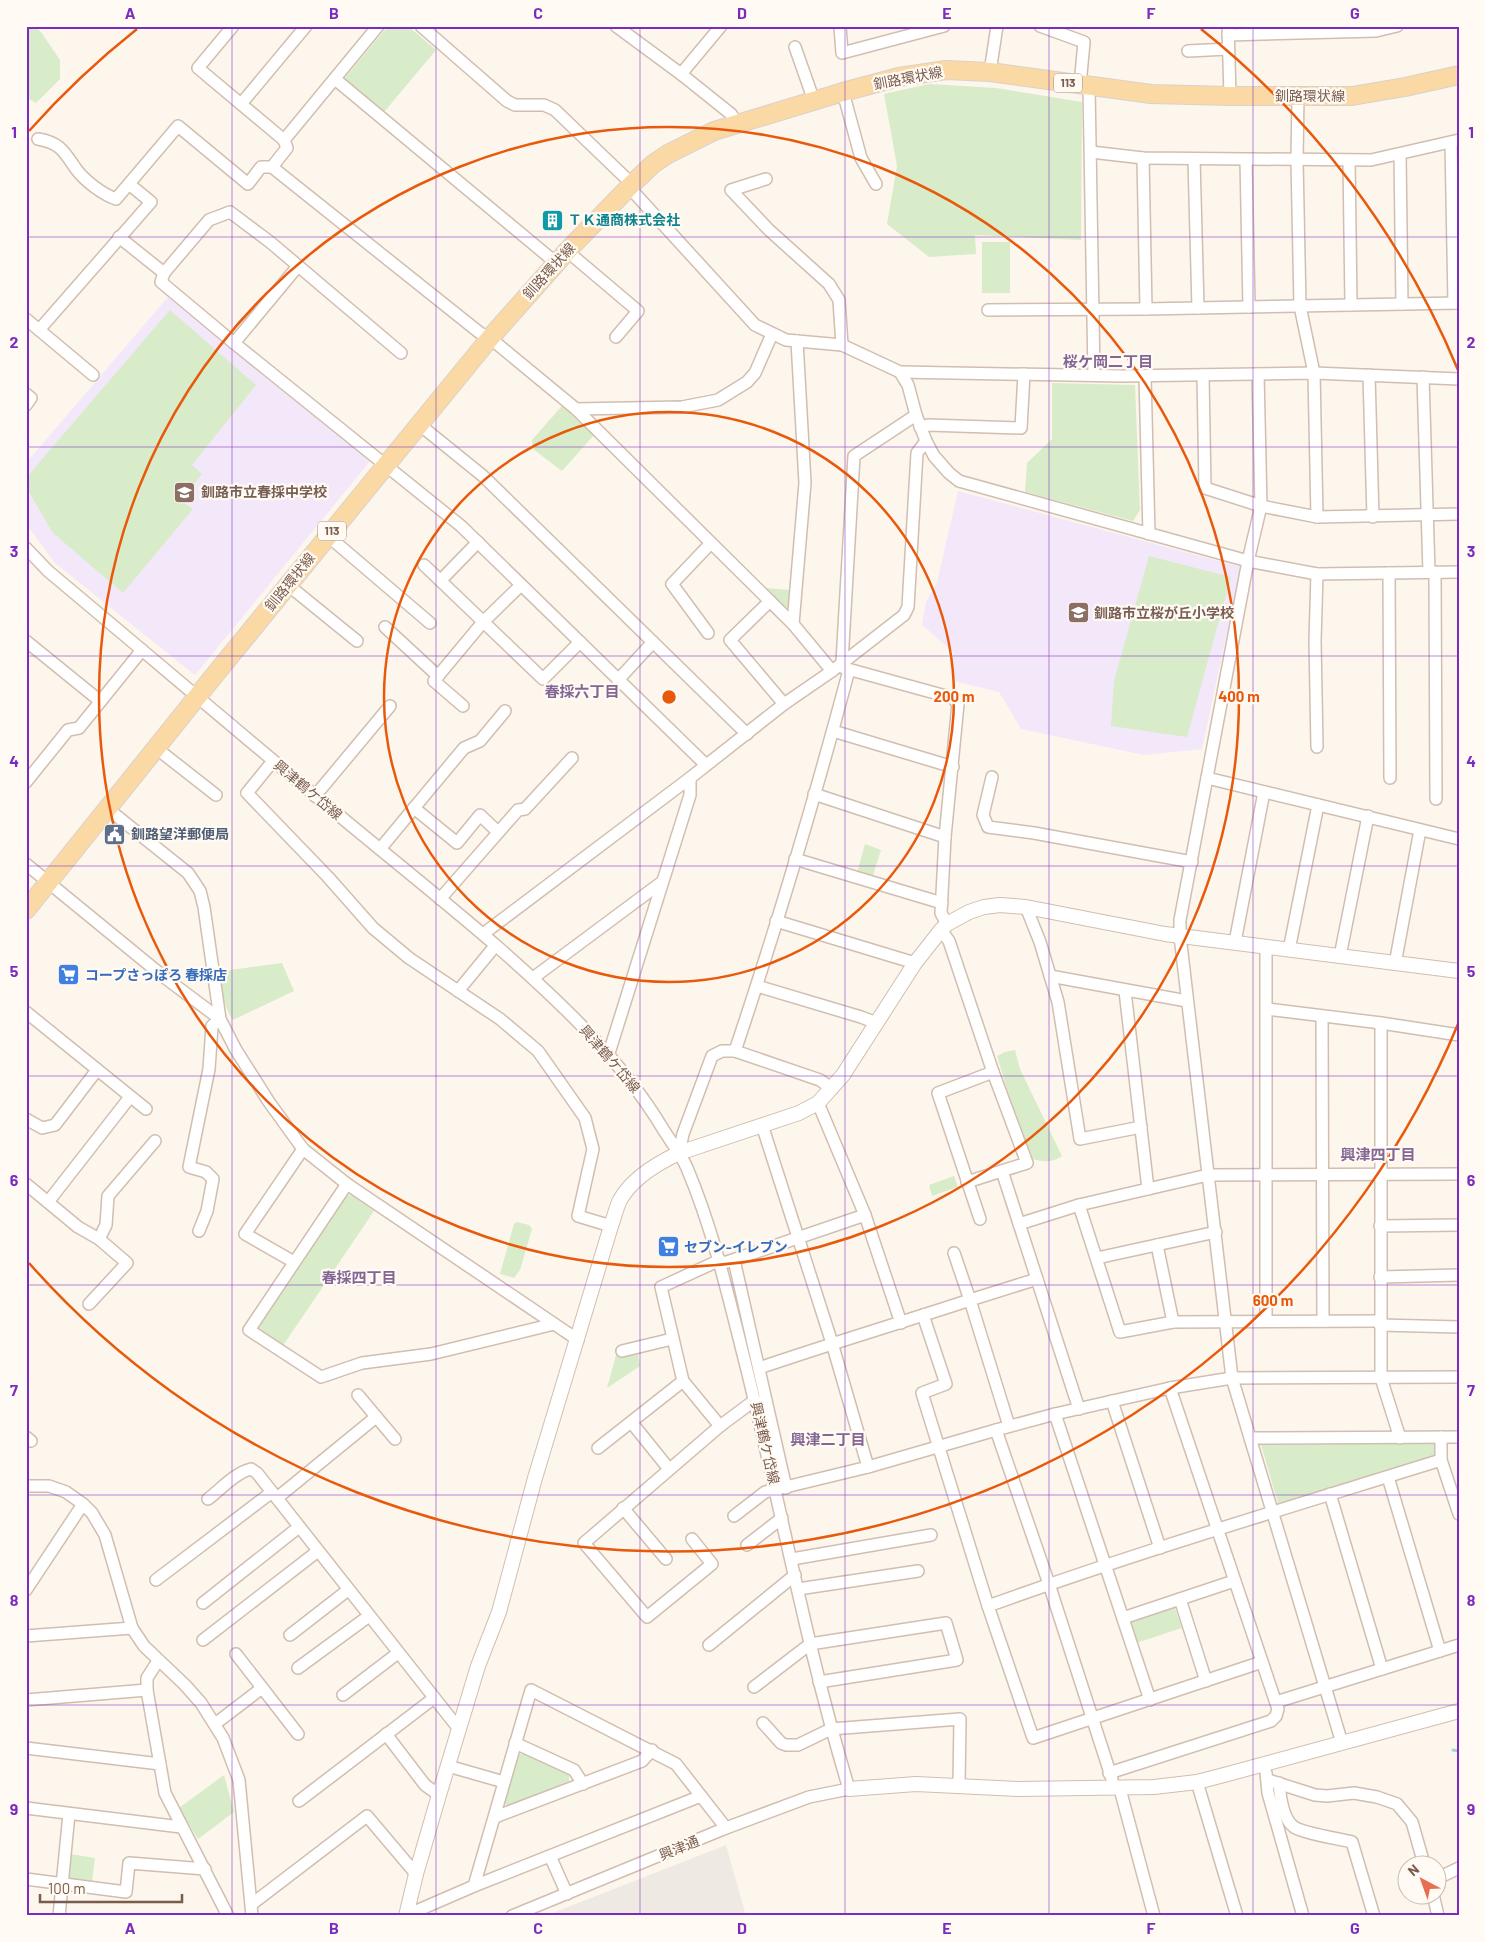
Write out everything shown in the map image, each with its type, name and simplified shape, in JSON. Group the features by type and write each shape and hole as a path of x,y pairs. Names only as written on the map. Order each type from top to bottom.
{"main road":[{"name":"釧路環状線","path":"26,910 490,338 561,257 630,186 653,164 686,144 714,131 843,92 899,77 946,70 990,72 1151,94 1230,96 1352,96 1405,88 1459,75"}],"street":[{"path":"232,26 198,68 284,140 287,148 272,168"},
{"path":"241,104 306,26"},
{"path":"284,140 378,26"},
{"path":"421,26 507,101 516,105 544,105 555,110 630,186 755,325 786,340 842,346 900,372 1145,376 1314,373 1459,379"},
{"path":"616,26 731,114 738,125"},
{"path":"680,74 721,26"},
{"path":"840,26 842,53 944,26"},
{"path":"990,72 997,26"},
{"path":"1040,26 1084,42 1085,86 1091,152 1094,375"},
{"path":"1230,96 1228,31 1376,31 1397,26"},
{"path":"795,47 814,101"},
{"path":"1188,51 1228,49"},
{"path":"335,79 561,257 638,312 616,337"},
{"path":"843,92 861,158 876,184"},
{"path":"1298,96 1297,160 1300,306 1314,373 1317,517"},
{"path":"38,139 58,146 66,153 77,170 107,196 116,199 178,126 248,184 261,167 272,168 480,333 490,338 576,409 711,544 841,667 953,698 958,704 945,837 941,913 944,927 993,1072 1027,1163 967,1182"},
{"path":"988,310 1093,310 1456,303 1455,141 1400,155 1371,160 1194,160 1143,158 1091,152"},
{"path":"1400,155 1402,304"},
{"path":"1143,158 1146,309"},
{"path":"1194,160 1198,308"},
{"path":"1246,160 1249,307"},
{"path":"1349,160 1351,305"},
{"path":"766,179 731,190 769,230 829,284 839,300 842,346"},
{"path":"39,330 151,202 129,184"},
{"path":"401,353 298,266 230,212 209,220 164,273 162,282 234,343 461,526 706,765"},
{"path":"120,237 164,273"},
{"path":"234,343 298,266"},
{"path":"26,319 93,375"},
{"path":"576,409 682,407 718,400 735,391 751,378 772,334"},
{"path":"794,624 805,483 797,341"},
{"path":"900,372 908,384 920,427 934,456 960,482 1248,561 1317,574 1459,572"},
{"path":"920,427 928,424 1021,428 1024,374"},
{"path":"1258,374 1261,506 1248,561 1180,920 1180,936 1232,1378 1342,1744"},
{"path":"1203,375 1205,488 1261,506 1317,517 1459,514"},
{"path":"1369,375 1372,517"},
{"path":"1145,376 1149,534"},
{"path":"1423,377 1432,572 1436,799"},
{"path":"26,394 31,398 26,404"},
{"path":"736,1051 833,731 841,667 854,456 916,415"},
{"path":"420,425 483,476 747,734"},
{"path":"483,934 690,778 784,704 841,667 904,615 908,607 917,453 926,441"},
{"path":"328,536 430,623"},
{"path":"441,580 478,542"},
{"path":"708,633 672,584 711,544"},
{"name":"興津鶴ケ岱線","path":"27,552 533,978 609,1054 651,1108 680,1153 721,1262 755,1400 781,1489 782,1518 810,1644 831,1729 849,1789"},
{"path":"424,565 543,679 580,642"},
{"path":"1389,572 1390,778"},
{"path":"1317,574 1317,746"},
{"path":"288,585 358,641"},
{"path":"463,706 434,682 483,622 521,585"},
{"path":"770,601 730,640 784,704"},
{"path":"385,627 438,676"},
{"path":"26,641 100,701"},
{"path":"618,680 653,642"},
{"path":"26,782 68,730 79,728 142,650"},
{"path":"315,796 390,706"},
{"path":"380,849 464,748 480,741 505,711"},
{"path":"833,731 953,767"},
{"path":"156,748 216,795"},
{"path":"440,899 518,810 525,809 572,758"},
{"path":"273,761 247,793 328,877 373,928 409,958 500,1019 538,1051 585,1118 593,1149 578,1216 611,1226"},
{"path":"992,777 983,815 988,827 1034,832 1192,862"},
{"path":"609,1054 690,795 690,778"},
{"path":"1207,778 1318,806 1459,838"},
{"path":"1235,942 1264,792"},
{"path":"814,794 945,837"},
{"path":"1289,950 1318,806"},
{"path":"414,808 457,843 480,815 498,832"},
{"path":"108,809 188,873 200,891 220,1018 236,1050 269,1102 303,1149 347,1184 578,1340"},
{"path":"1340,956 1368,816"},
{"path":"1395,964 1420,830"},
{"path":"795,859 942,903"},
{"path":"26,864 164,978 220,1018"},
{"path":"533,978 662,882"},
{"path":"407,1915 416,1874 439,1795 478,1666 499,1612 536,1478 611,1226 620,1200 631,1185 668,1158 799,1113 818,1103 832,1089 878,1023 915,963 944,927 969,912 984,907 1000,904 1180,936 1459,972"},
{"path":"1026,908 1040,942 1058,1002 1080,1139 1141,1127"},
{"path":"776,921 915,963"},
{"path":"458,991 496,946"},
{"path":"1266,947 1266,1320"},
{"path":"1050,976 1187,1001"},
{"path":"757,986 861,1016 878,1023"},
{"path":"1124,991 1148,1189"},
{"path":"1267,1009 1459,1035"},
{"path":"26,1012 146,1109"},
{"path":"1322,1016 1323,1321"},
{"path":"199,1231 207,1211 213,1179 206,1172 189,1167 209,1069 212,1026 220,1018"},
{"path":"1381,1023 1381,1378 1400,1438"},
{"path":"680,1153 683,1134 712,1056 722,1051 736,1051 820,1080 832,1089"},
{"path":"26,1119 42,1128 55,1124 97,1070"},
{"path":"980,1219 938,1093 993,1072"},
{"path":"48,1202 130,1097"},
{"path":"818,1103 865,1215 901,1323"},
{"path":"762,1125 832,1343 868,1467"},
{"path":"99,1239 106,1225 108,1196 155,1141"},
{"path":"294,1262 245,1234 303,1149"},
{"path":"1002,1171 1078,1409"},
{"path":"1019,1224 1079,1204 1208,1175 1323,1173 1459,1174"},
{"path":"26,1184 78,1227 99,1239 127,1263 89,1304"},
{"path":"347,1184 249,1330 321,1377 362,1363 431,1354 554,1324"},
{"path":"1079,1204 1120,1332 1173,1322 1226,1320 1323,1321 1459,1327"},
{"path":"720,1426 683,1381 661,1287 721,1262 734,1260 865,1215"},
{"path":"1380,1226 1459,1225"},
{"path":"1097,1258 1216,1232"},
{"path":"1157,1245 1173,1322"},
{"path":"954,1253 1009,1426"},
{"path":"734,1260 759,1368 781,1489"},
{"path":"1380,1277 1459,1275"},
{"path":"759,1368 832,1343 1037,1279"},
{"path":"923,1315 946,1384 922,1392 988,1606 1033,1738 1262,1662"},
{"path":"622,1351 672,1339"},
{"path":"734,1516 764,1492 868,1467 1055,1414 1170,1388 1232,1378 1459,1377"},
{"path":"598,1448 683,1381"},
{"path":"1109,1773 1271,1721 1276,1716 1278,1709 1170,1388"},
{"path":"358,1395 395,1439"},
{"path":"692,1539 712,1564 647,1617 584,1542 720,1426 755,1400"},
{"path":"1112,1401 1160,1548"},
{"path":"1055,1414 1150,1700"},
{"path":"156,1580 274,1495 376,1417"},
{"path":"632,1423 669,1469"},
{"path":"996,1430 1049,1584 1109,1773 1118,1788 1154,1916"},
{"path":"1441,1437 1442,1460 1459,1514"},
{"path":"1250,1438 1459,1437"},
{"path":"988,1606 1049,1584 1272,1511 1442,1460"},
{"path":"208,1499 237,1476 251,1469 257,1473 459,1729"},
{"path":"1388,1477 1440,1651"},
{"path":"26,1486 48,1486 66,1492 92,1513 105,1535 132,1628 144,1646 158,1661 185,1684 215,1724 231,1756 239,1780 252,1910"},
{"path":"1330,1494 1382,1669"},
{"path":"26,1590 83,1504"},
{"path":"623,1508 666,1559"},
{"path":"747,1545 782,1518"},
{"path":"203,1603 299,1527"},
{"path":"792,1559 931,1535"},
{"path":"203,1640 318,1551"},
{"path":"798,1589 918,1571"},
{"path":"709,1646 795,1575"},
{"path":"1123,1618 1234,1581"},
{"path":"290,1635 348,1590"},
{"path":"1180,1599 1206,1681"},
{"path":"298,1668 369,1616"},
{"path":"754,1688 810,1644 946,1623 957,1660 819,1682"},
{"path":"26,1636 132,1628"},
{"path":"1276,1702 1459,1645"},
{"path":"343,1695 398,1653"},
{"path":"236,1654 298,1734"},
{"path":"158,1661 147,1678 165,1793 228,1916"},
{"path":"215,1724 262,1688"},
{"path":"26,1700 148,1690"},
{"path":"474,1886 532,1690 676,1764 726,1828"},
{"path":"299,1801 434,1698"},
{"path":"849,1789 916,1784 1018,1789 1118,1788 1154,1787 1197,1782 1459,1711"},
{"path":"763,1723 781,1743 798,1745 831,1729 960,1719 959,1785"},
{"path":"386,1734 425,1785 439,1795"},
{"path":"516,1743 574,1770 583,1784"},
{"path":"26,1748 160,1764"},
{"path":"495,1817 642,1760 652,1750"},
{"path":"1264,1765 1280,1793 1288,1821 1296,1828 1352,1842 1374,1916"},
{"path":"448,1766 504,1782"},
{"path":"1273,1781 1315,1795 1327,1796 1354,1793 1377,1797 1397,1804 1412,1822 1421,1854"},
{"path":"1273,1781 1268,1793 1303,1916"},
{"path":"1197,1782 1237,1916"},
{"name":"興津通","path":"512,1916 726,1828 809,1797 849,1789"},
{"path":"407,1915 474,1886 701,1796"},
{"path":"26,1808 181,1826"},
{"path":"59,1916 69,1814"},
{"path":"252,1910 367,1816 416,1874"},
{"path":"550,1856 567,1894"},
{"path":"26,1879 126,1892 129,1864 205,1869"}],"shaded area":[{"name":"釧路市立春採中学校","path":"168,297 371,460 195,675 55,563 29,528 26,521 26,463"},
{"name":"釧路市立桜が丘小学校","path":"958,491 1241,567 1202,749 1144,755 1021,729 999,692 954,681 953,652 922,625 926,602 937,582"},
{"path":"726,1845 746,1916 545,1916"}],"green space":[{"path":"26,26 34,26 41,32 60,60 60,79 36,103 26,97"},
{"path":"388,26 408,26 436,50 384,112 344,79"},
{"path":"929,84 996,88 1082,102 1081,240 975,235 976,254 929,257 887,224 897,166 884,94"},
{"path":"982,242 1010,242 1010,293 982,293"},
{"path":"170,310 256,385 192,465 202,474 181,501 193,509 123,593 53,533 26,487 26,478"},
{"path":"1052,383 1135,385 1140,510 1133,521 1025,492 1027,463 1052,439"},
{"path":"562,406 594,435 562,471 533,449 532,440"},
{"path":"1149,556 1231,577 1187,737 1111,726 1114,681"},
{"path":"766,588 790,590 789,606 783,609 765,592"},
{"path":"865,844 881,850 872,878 857,873"},
{"path":"282,963 294,991 233,1020 227,1010 223,996 221,982 223,971"},
{"path":"1015,1050 1020,1069 1062,1156 1055,1160 1033,1159 1010,1099 997,1056"},
{"path":"954,1176 958,1187 932,1196 929,1185"},
{"path":"351,1195 374,1211 282,1347 259,1332 257,1326 345,1196"},
{"path":"517,1222 529,1225 532,1229 520,1270 514,1278 500,1274 514,1224"},
{"path":"637,1350 640,1366 607,1388 616,1355"},
{"path":"1433,1443 1436,1449 1434,1457 1278,1503 1261,1445"},
{"path":"1174,1606 1182,1628 1136,1643 1128,1621"},
{"path":"524,1753 569,1774 569,1784 510,1807 504,1803 517,1755"},
{"path":"224,1775 234,1812 198,1839 179,1808"},
{"path":"70,1854 95,1858 92,1882 67,1880"}],"waterway":[{"path":"1453,1750 1459,1751"}],"place":[{"name":"ＴＫ通商株式会社","path":"552,220"},
{"name":"釧路市立春採中学校","path":"185,492"},
{"name":"釧路市立桜が丘小学校","path":"1078,613"},
{"name":"釧路望洋郵便局","path":"115,834"},
{"name":"コープさっぽろ 春採店","path":"69,975"},
{"name":"セブン-イレブン","path":"668,1247"}],"district":[{"name":"桜ケ岡二丁目","path":"1108,362"},
{"name":"春採六丁目","path":"582,692"},
{"name":"興津四丁目","path":"1378,1155"},
{"name":"春採四丁目","path":"359,1278"},
{"name":"興津二丁目","path":"828,1440"}]}
